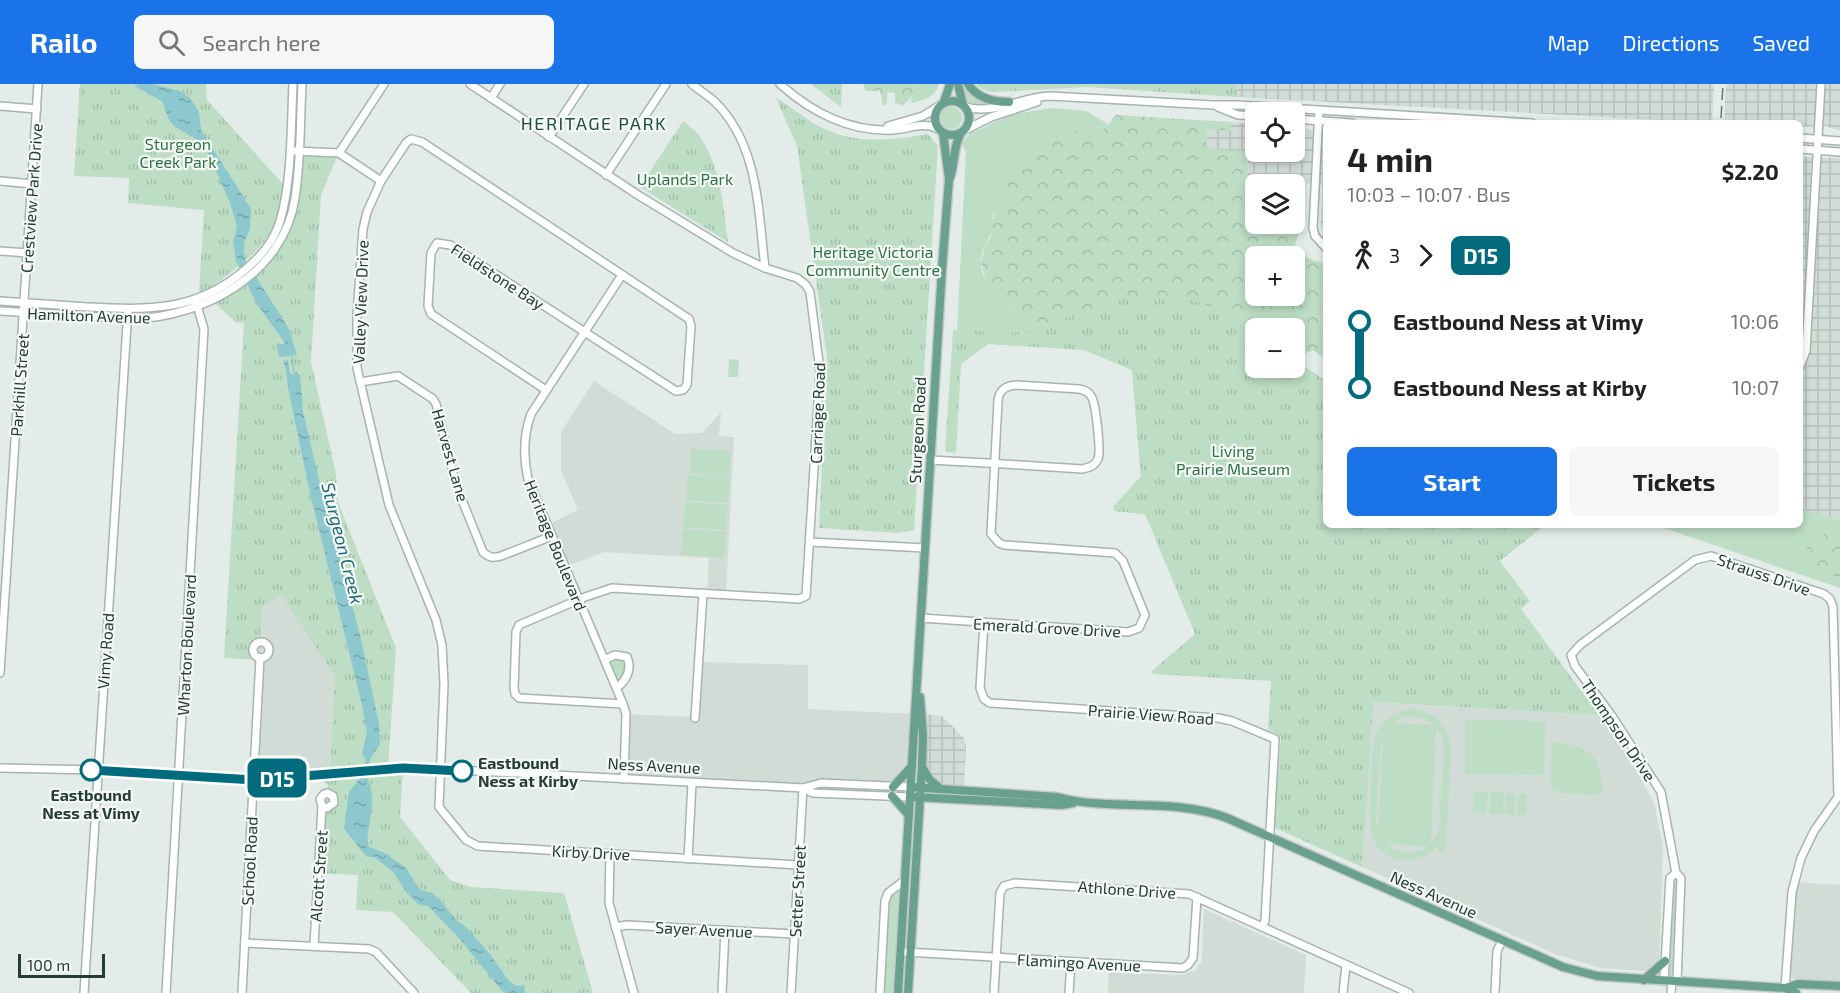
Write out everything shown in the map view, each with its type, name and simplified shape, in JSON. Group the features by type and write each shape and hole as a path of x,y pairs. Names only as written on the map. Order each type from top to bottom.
{"main road":[{"path":"950,84 934,117 940,131 952,135 963,131 969,119 958,84"},
{"path":"968,84 975,93 982,97 998,102 1009,102"},
{"path":"941,104 954,101 964,106"},
{"name":"Sturgeon Road","path":"898,993 909,815 922,766 923,736 917,683 949,180 940,131"},
{"name":"Sturgeon Road","path":"949,180 955,144 963,131"},
{"name":"Sturgeon Road","path":"908,993 915,792 912,766 917,683"},
{"path":"909,815 892,791 912,766"},
{"path":"922,766 930,780 941,789"},
{"name":"Ness Avenue","path":"915,792 941,789 1057,797 1076,802 1198,810 1217,814 1552,963 1582,973 1796,993"},
{"name":"Ness Avenue","path":"915,792 1062,805 1076,802"},
{"path":"1644,980 1665,962"},
{"name":"Ness Avenue","path":"1780,990 1798,984 1840,986"}],"street":[{"name":"Crestview Park Drive","path":"23,312 38,84"},
{"name":"Hamilton Avenue","path":"262,259 280,222 285,200 293,84"},
{"name":"Hamilton Avenue","path":"0,311 127,319 162,317 197,308 213,301 279,243 293,210 296,198 302,84"},
{"path":"339,153 384,84"},
{"name":"Carriage Road","path":"470,84 606,175 726,249 765,268 797,278 806,285 810,292 820,371 807,592 802,598 612,588 603,589 519,625 516,632 515,694 519,698 624,704"},
{"path":"491,98 500,84"},
{"path":"549,137 584,84"},
{"path":"606,175 666,84"},
{"path":"692,84 714,101 730,120 746,148 755,182 765,268"},
{"path":"780,84 803,103 822,114 850,125 892,130 925,125 940,131"},
{"path":"1803,358 1806,351 1821,84"},
{"path":"964,106 987,110 1043,96 1479,120"},
{"path":"963,131 985,119 1019,107 1048,99 1069,97"},
{"path":"1009,102 1022,101"},
{"path":"874,129 923,116 941,104"},
{"path":"1213,105 1245,115"},
{"path":"0,106 37,109"},
{"path":"1319,111 1313,228 1315,236 1323,245"},
{"path":"1305,120 1323,121"},
{"path":"1803,138 1840,141"},
{"name":"Valley View Drive","path":"439,770 444,684 442,645 436,620 388,505 360,382 356,338 361,245 367,212 381,181 406,143 416,140 689,319 691,327 687,385 683,390 676,391 584,332"},
{"path":"1803,149 1840,152"},
{"path":"290,151 339,153 381,181"},
{"path":"0,181 33,184"},
{"name":"Fieldstone Bay","path":"546,390 431,314 428,309 428,299 431,253 434,246 441,242 450,244 584,332"},
{"path":"0,251 28,253"},
{"name":"Heritage Boulevard","path":"622,275 546,390 528,423 524,449 528,479 624,704 626,714 624,779"},
{"name":"Hamilton Avenue","path":"0,302 128,309 164,307 195,299 236,283"},
{"name":"Wharton Boulevard","path":"166,993 204,329 195,299"},
{"name":"Vimy Road","path":"84,993 128,309"},
{"name":"Parkhill Street","path":"0,673 23,312"},
{"name":"Harvest Lane","path":"360,382 398,376 433,399 456,485 483,552 495,557 501,556 552,536"},
{"path":"930,460 1082,469 1091,467 1099,454 1091,396 1088,392 1079,389 1007,386 998,397 994,463"},
{"name":"Emerald Grove Drive","path":"921,618 1128,632 1143,624 1145,615 1123,561 1115,552 1004,545 994,539 990,528 994,463"},
{"path":"810,542 925,548"},
{"name":"Strauss Drive","path":"1572,660 1571,655 1580,645 1701,557 1716,557 1824,594 1832,602 1839,797 1814,831 1800,858 1792,892 1780,990"},
{"path":"695,718 703,593"},
{"name":"Prairie View Road","path":"984,623 980,688 984,699 990,703 1218,718 1232,721 1275,740 1265,921 1262,927"},
{"path":"606,659 615,655 627,657 629,662 627,678 618,687"},
{"name":"School Road","path":"242,993 260,658"},
{"name":"Thompson Drive","path":"1572,660 1612,716 1660,792 1676,873 1681,878 1671,993"},
{"name":"Ness Avenue","path":"0,768 97,770 254,780 346,771 439,770 803,788 821,783 915,792"},
{"name":"Kirby Drive","path":"439,770 438,803 440,810 473,844 798,865"},
{"path":"688,858 692,783"},
{"name":"Setter Street","path":"791,993 803,788"},
{"name":"Alcott Street","path":"314,946 322,806"},
{"path":"610,853 608,892 615,927 634,993"},
{"name":"Thompson Drive","path":"1671,981 1665,962 1670,878 1676,873"},
{"path":"880,993 885,901 888,893 905,880"},
{"name":"Athlone Drive","path":"994,993 1000,893 1008,884 1182,893 1197,897 1409,993"},
{"name":"Flamingo Avenue","path":"901,952 1183,968 1193,958 1197,897"},
{"name":"Sayer Avenue","path":"615,927 627,925 794,934"},
{"path":"722,993 725,930"},
{"path":"1495,993 1497,951 1502,941"},
{"path":"245,943 369,949 376,952 414,993"},
{"path":"1069,993 1071,962"},
{"path":"1343,993 1346,965"}],"shaded area":[{"path":"1238,84 1714,84 1712,120 1657,120 1237,97"},
{"path":"1726,84 1840,84 1840,131 1826,126 1803,127 1803,120 1724,120"},
{"path":"1231,122 1245,123 1245,156 1206,149 1207,129 1231,131"},
{"path":"1305,129 1323,132 1323,230 1321,225 1322,184 1305,183 1305,174 1248,174 1248,162 1305,162"},
{"path":"1803,157 1840,158 1840,520 1803,510"},
{"path":"594,381 675,434 702,433 721,412 719,436 734,437 726,594 707,593 709,558 604,552 565,567 547,525 578,510 561,470 561,432"},
{"path":"281,595 335,677 330,773 254,780 261,608"},
{"path":"701,662 808,665 808,709 914,714 912,766 893,787 803,788 626,775 626,714 695,717"},
{"path":"1371,702 1599,715 1627,754 1654,803 1663,846 1659,972 1601,968 1555,954 1362,867"},
{"path":"921,714 942,716 963,737 966,745 964,790 920,788"},
{"path":"1794,882 1840,885 1840,981 1786,978"},
{"path":"1204,909 1306,955 1304,993 1108,993 1109,972 1183,975 1196,970 1202,960"}],"green space":[{"name":"Sturgeon Creek Park","path":"80,84 206,84 207,100 283,184 275,223 255,252 222,280 199,293 204,210 128,203 129,178 74,176"},
{"path":"842,84 841,107 812,85"},
{"path":"863,84 916,84 918,86 910,99 902,106 895,102 895,93 888,92 886,105 883,105 880,91 866,91"},
{"path":"916,84 939,84 932,95 911,103 912,94 918,86"},
{"path":"961,84 990,105 975,106 968,103"},
{"path":"976,84 1238,84 1237,97 1087,87 992,92"},
{"name":"Heritage Victoria Community Centre","path":"776,98 828,131 870,139 928,134 938,146 914,530 898,533 819,528 827,358 797,146"},
{"path":"951,107 959,110 962,118 959,126 951,129 943,126 940,118 943,110"},
{"path":"1053,108 1086,111 1108,124 1101,134 1091,131 1080,133 1003,208 993,214 991,235 982,255 982,270 984,277 1008,306 1023,332 1018,334 957,332 966,152 961,143 971,133 1012,114"},
{"path":"1116,115 1231,122 1231,131 1207,129 1206,149 1245,151 1248,174 1245,174 1245,234 1299,234 1296,246 1245,246 1245,306 1305,306 1305,257 1323,263 1323,358 1313,350 1305,354 1305,318 1245,318 1245,378 1300,378 1160,548 1145,514 1115,511 1113,507 1141,477 1132,370 1097,349 1027,336 1012,311 987,284 981,263 985,247 991,237 995,208 1003,208 1006,203 1002,193 1014,174 1055,136 1075,131 1080,133 1091,131 1101,133","holes":["1150,206 1166,216 1161,227 1149,224 1146,213"]},
{"name":"Uplands Park","path":"683,121 700,137 713,161 720,188 728,242 640,187"},
{"path":"307,155 337,157 321,195 311,362 336,474 338,502 396,648 388,768 403,768 400,817 450,880 470,887 564,893 593,993 471,993 393,912 356,910 358,875 318,873 322,806 328,785 321,780 330,773 335,677 281,595 261,608 260,660 224,658 244,323 235,322 215,303 241,289 269,265 290,225 297,200 302,158"},
{"path":"1150,206 1166,216 1161,227 1149,224 1146,213"},
{"name":"Living Prairie Museum","path":"1154,295 1182,298 1208,305 1245,324 1245,378 1305,378 1305,367 1323,379 1323,528 1541,528 1500,561 1530,601 1521,609 1599,715 1373,702 1362,867 1273,827 1281,737 1268,729 1271,681 1153,674 1152,671 1195,634 1145,514 1115,511 1113,507 1141,476 1132,370 1084,350 988,344 961,364 956,453 945,451 953,330 1022,333 1112,302"},
{"path":"729,359 739,360 738,377 728,377"},
{"path":"691,449 731,451 729,477 690,474"},
{"path":"688,475 730,478 728,503 686,500"},
{"path":"685,502 728,505 726,530 683,527"},
{"path":"1803,510 1840,520 1840,588 1664,528 1803,528"},
{"path":"1823,525 1834,528 1833,532 1840,535 1840,542 1836,542 1840,546 1840,584 1838,584 1837,577 1809,572 1810,551 1806,547 1806,542 1811,537 1822,538 1825,533 1821,530"},
{"path":"683,529 726,532 724,558 681,555"},
{"path":"627,657 627,678 618,687 606,659"},
{"path":"1403,710 1418,710 1432,715 1447,732 1451,748 1446,852 1439,852 1438,845 1431,852 1412,860 1389,856 1380,849 1374,840 1370,818 1375,737 1384,722","holes":["1410,716 1425,719 1434,725 1393,723","1436,726 1442,737 1444,750 1439,830 1431,844","1383,737 1378,831 1376,818","1386,843 1428,847 1411,853 1400,852"]},
{"path":"1465,720 1545,721 1544,775 1465,774"},
{"path":"1552,742 1575,746 1591,755 1600,771 1602,795 1561,793 1553,790 1550,779"},
{"path":"813,784 865,786 864,795 813,793 803,788"},
{"path":"1474,791 1488,792 1486,813 1473,812"},
{"path":"1491,792 1504,793 1503,814 1489,814"},
{"path":"1506,793 1515,794 1514,815 1505,814"},
{"path":"1519,794 1527,794 1526,815 1517,815"},
{"path":"906,870 916,871 908,993 880,993 888,893 905,880"},
{"path":"1676,873 1681,878 1677,981 1664,981 1670,878"}],"water":[{"path":"134,84 152,84 180,91 191,99 199,112 201,130 251,209 250,229 244,243 244,258 289,329 297,355 279,357 277,346 279,343 282,345 285,343 257,304 236,261 233,241 237,226 230,203 209,154 196,139 175,127 169,120 162,101"},
{"path":"288,360 290,373 293,375 296,372 300,375 303,412 361,639 379,724 380,744 371,758 365,777 369,783 372,799 367,842 369,847 385,853 406,868 420,890 432,893 440,900 489,953 509,981 517,986 525,985 524,993 504,993 458,937 428,906 419,905 406,892 394,873 374,857 367,857 344,829 349,792 361,777 366,760 362,754 367,733 310,493 283,361"}],"waterway":[{"name":"Sturgeon Creek","path":"292,357 294,373"}],"railway":[{"path":"1721,118 1723,84"}],"bus line":[{"name":"D15","path":"91,770 254,780 403,768 462,771"}],"place":[{"name":"Eastbound Ness at Vimy","path":"91,770"},
{"name":"Eastbound Ness at Kirby","path":"462,771"}],"district":[{"name":"HERITAGE PARK","path":"594,123"}]}
